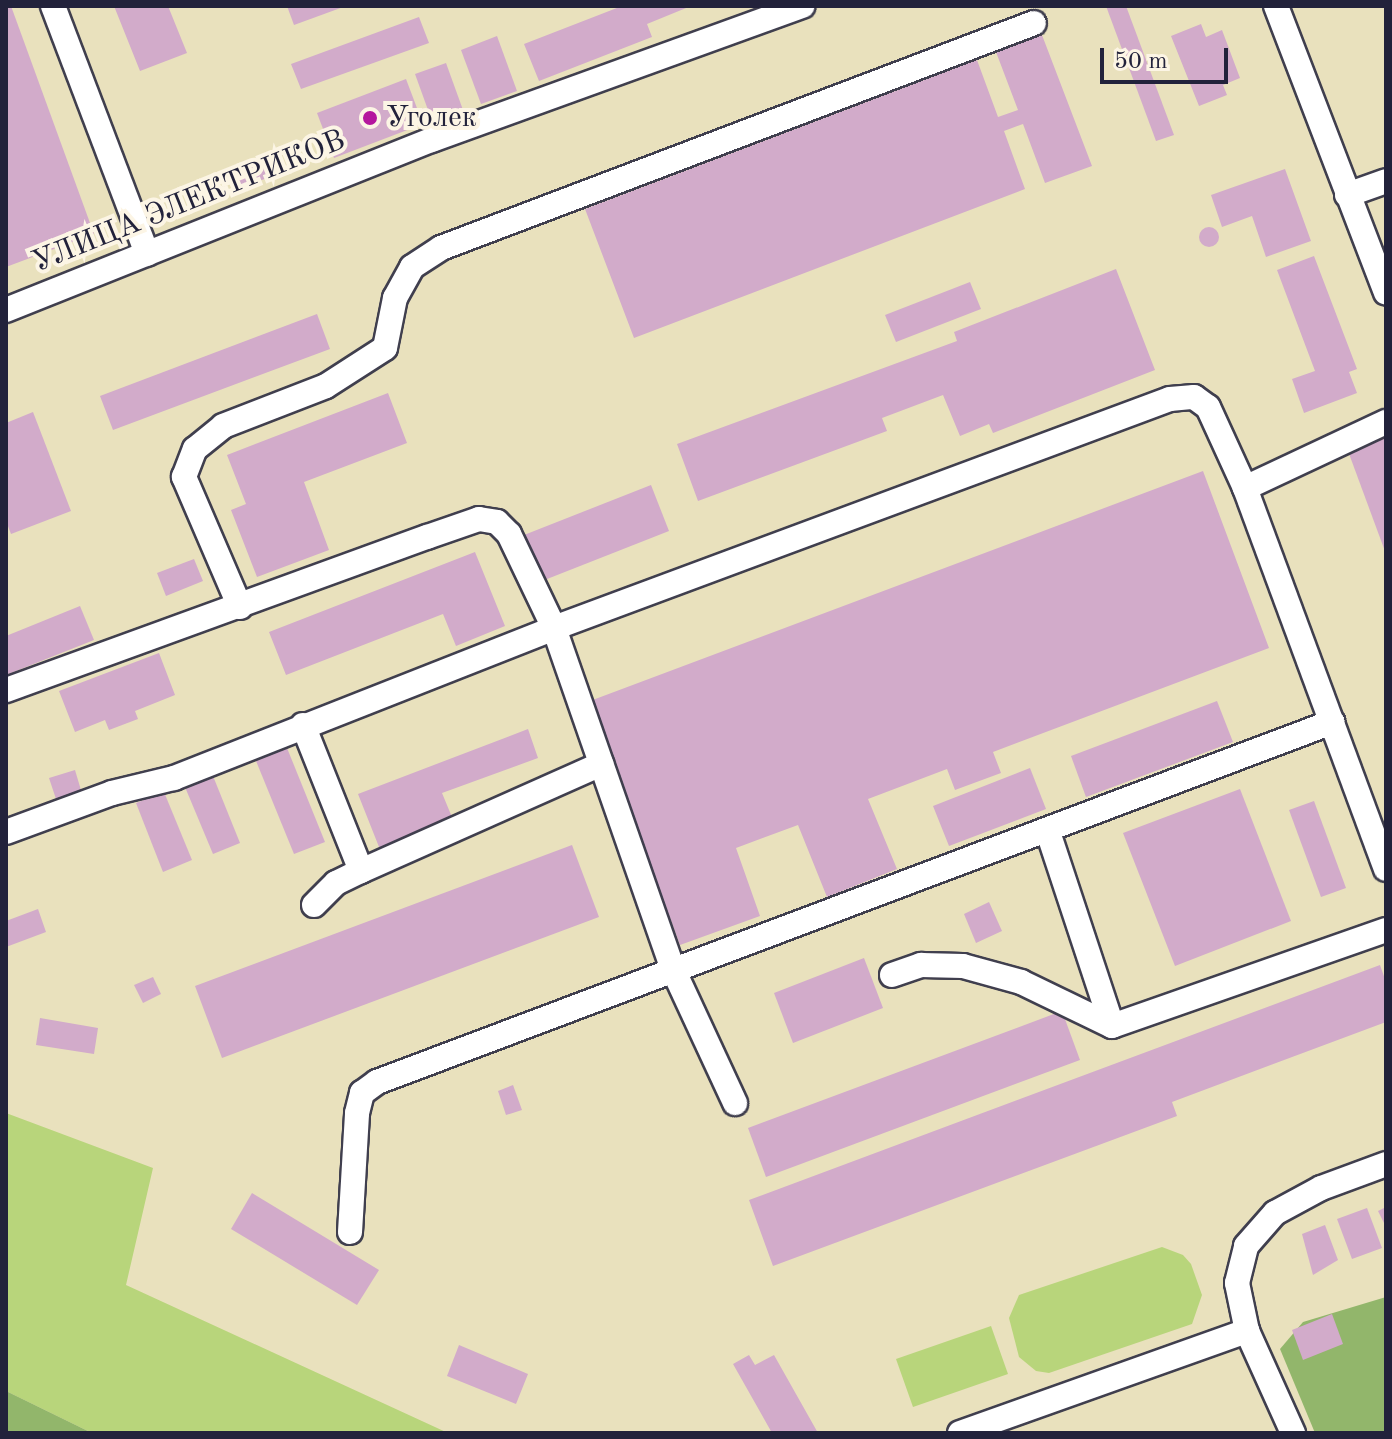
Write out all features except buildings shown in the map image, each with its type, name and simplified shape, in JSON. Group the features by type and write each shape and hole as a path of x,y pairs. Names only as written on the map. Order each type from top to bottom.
{"street":[{"path":"53,6 147,254"},
{"name":"УЛИЦА ЭЛЕКТРИКОВ","path":"6,310 432,140 802,6"},
{"path":"1276,6 1386,293"},
{"path":"240,607 184,477 195,449 223,426 326,386 385,348 395,298 412,267 441,248 1034,23"},
{"path":"1347,195 1386,181"},
{"path":"6,832 112,793 174,778 554,628 1170,399 1194,397 1208,407 1245,488 1386,869"},
{"path":"1245,488 1386,422"},
{"path":"6,690 479,519 497,522 509,534 554,628 672,967 735,1103"},
{"path":"350,1232 362,1093 377,1082 672,967 1048,832 1332,722"},
{"path":"303,725 361,871"},
{"path":"314,905 336,883 601,764"},
{"path":"1048,832 1112,1026"},
{"path":"892,975 921,965 963,966 1021,982 1112,1026 1386,930"},
{"path":"1293,1433 1247,1331 1237,1283 1246,1246 1275,1213 1321,1188 1386,1164"},
{"path":"960,1433 1247,1331"}],"green space":[{"path":"6,1113 153,1168 126,1285 448,1433 92,1433 6,1391"},
{"path":"1162,1247 1183,1255 1191,1264 1202,1295 1192,1324 1049,1373 1036,1371 1019,1357 1009,1318 1019,1295"},
{"path":"1386,1297 1386,1433 1315,1433 1280,1349 1303,1322"},
{"path":"991,1326 1008,1374 913,1407 896,1359"},
{"path":"6,1391 92,1433 6,1433"}],"place":[{"name":"Уголек","path":"370,118"}]}
